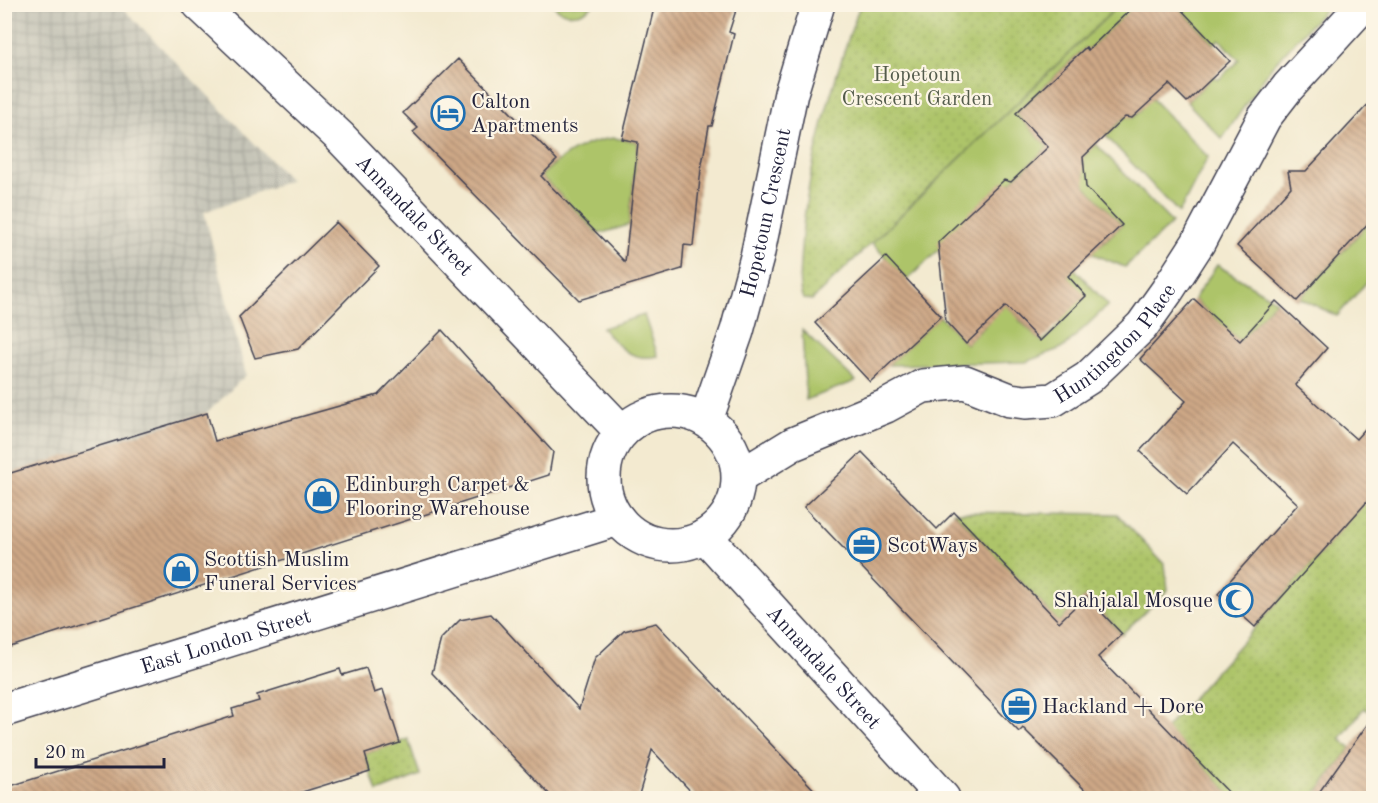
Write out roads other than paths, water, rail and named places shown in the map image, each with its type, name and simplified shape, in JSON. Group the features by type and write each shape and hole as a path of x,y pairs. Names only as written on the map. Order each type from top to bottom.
{"street":[{"name":"Annandale Street","path":"199,4 339,136 622,432"},
{"name":"Hopetoun Crescent","path":"706,420 737,331 757,257 791,93 818,4"},
{"name":"Huntingdon Place","path":"739,477 793,444 878,409 923,386 965,382 1010,400 1025,402 1053,400 1088,378 1142,326 1167,291 1198,243 1264,118 1288,87 1364,4"},
{"path":"662,412 689,413 706,420 723,435 732,449 739,477 731,508 718,526 705,536 678,545 658,544 636,536 618,519 610,506 604,478 607,458 622,432 642,418 662,412"},
{"name":"East London Street","path":"4,710 618,519"},
{"name":"Annandale Street","path":"705,536 943,798"}],"place":[{"name":"Calton Apartments","path":"448,113"},
{"name":"Edinburgh Carpet & Flooring Warehouse","path":"322,496"},
{"name":"ScotWays","path":"864,545"},
{"name":"Scottish Muslim Funeral Services","path":"181,571"},
{"name":"Shahjalal Mosque","path":"1236,600"},
{"name":"Hackland + Dore","path":"1019,706"}],"park label":[{"name":"Hopetoun Crescent Garden","path":"917,86"}]}
